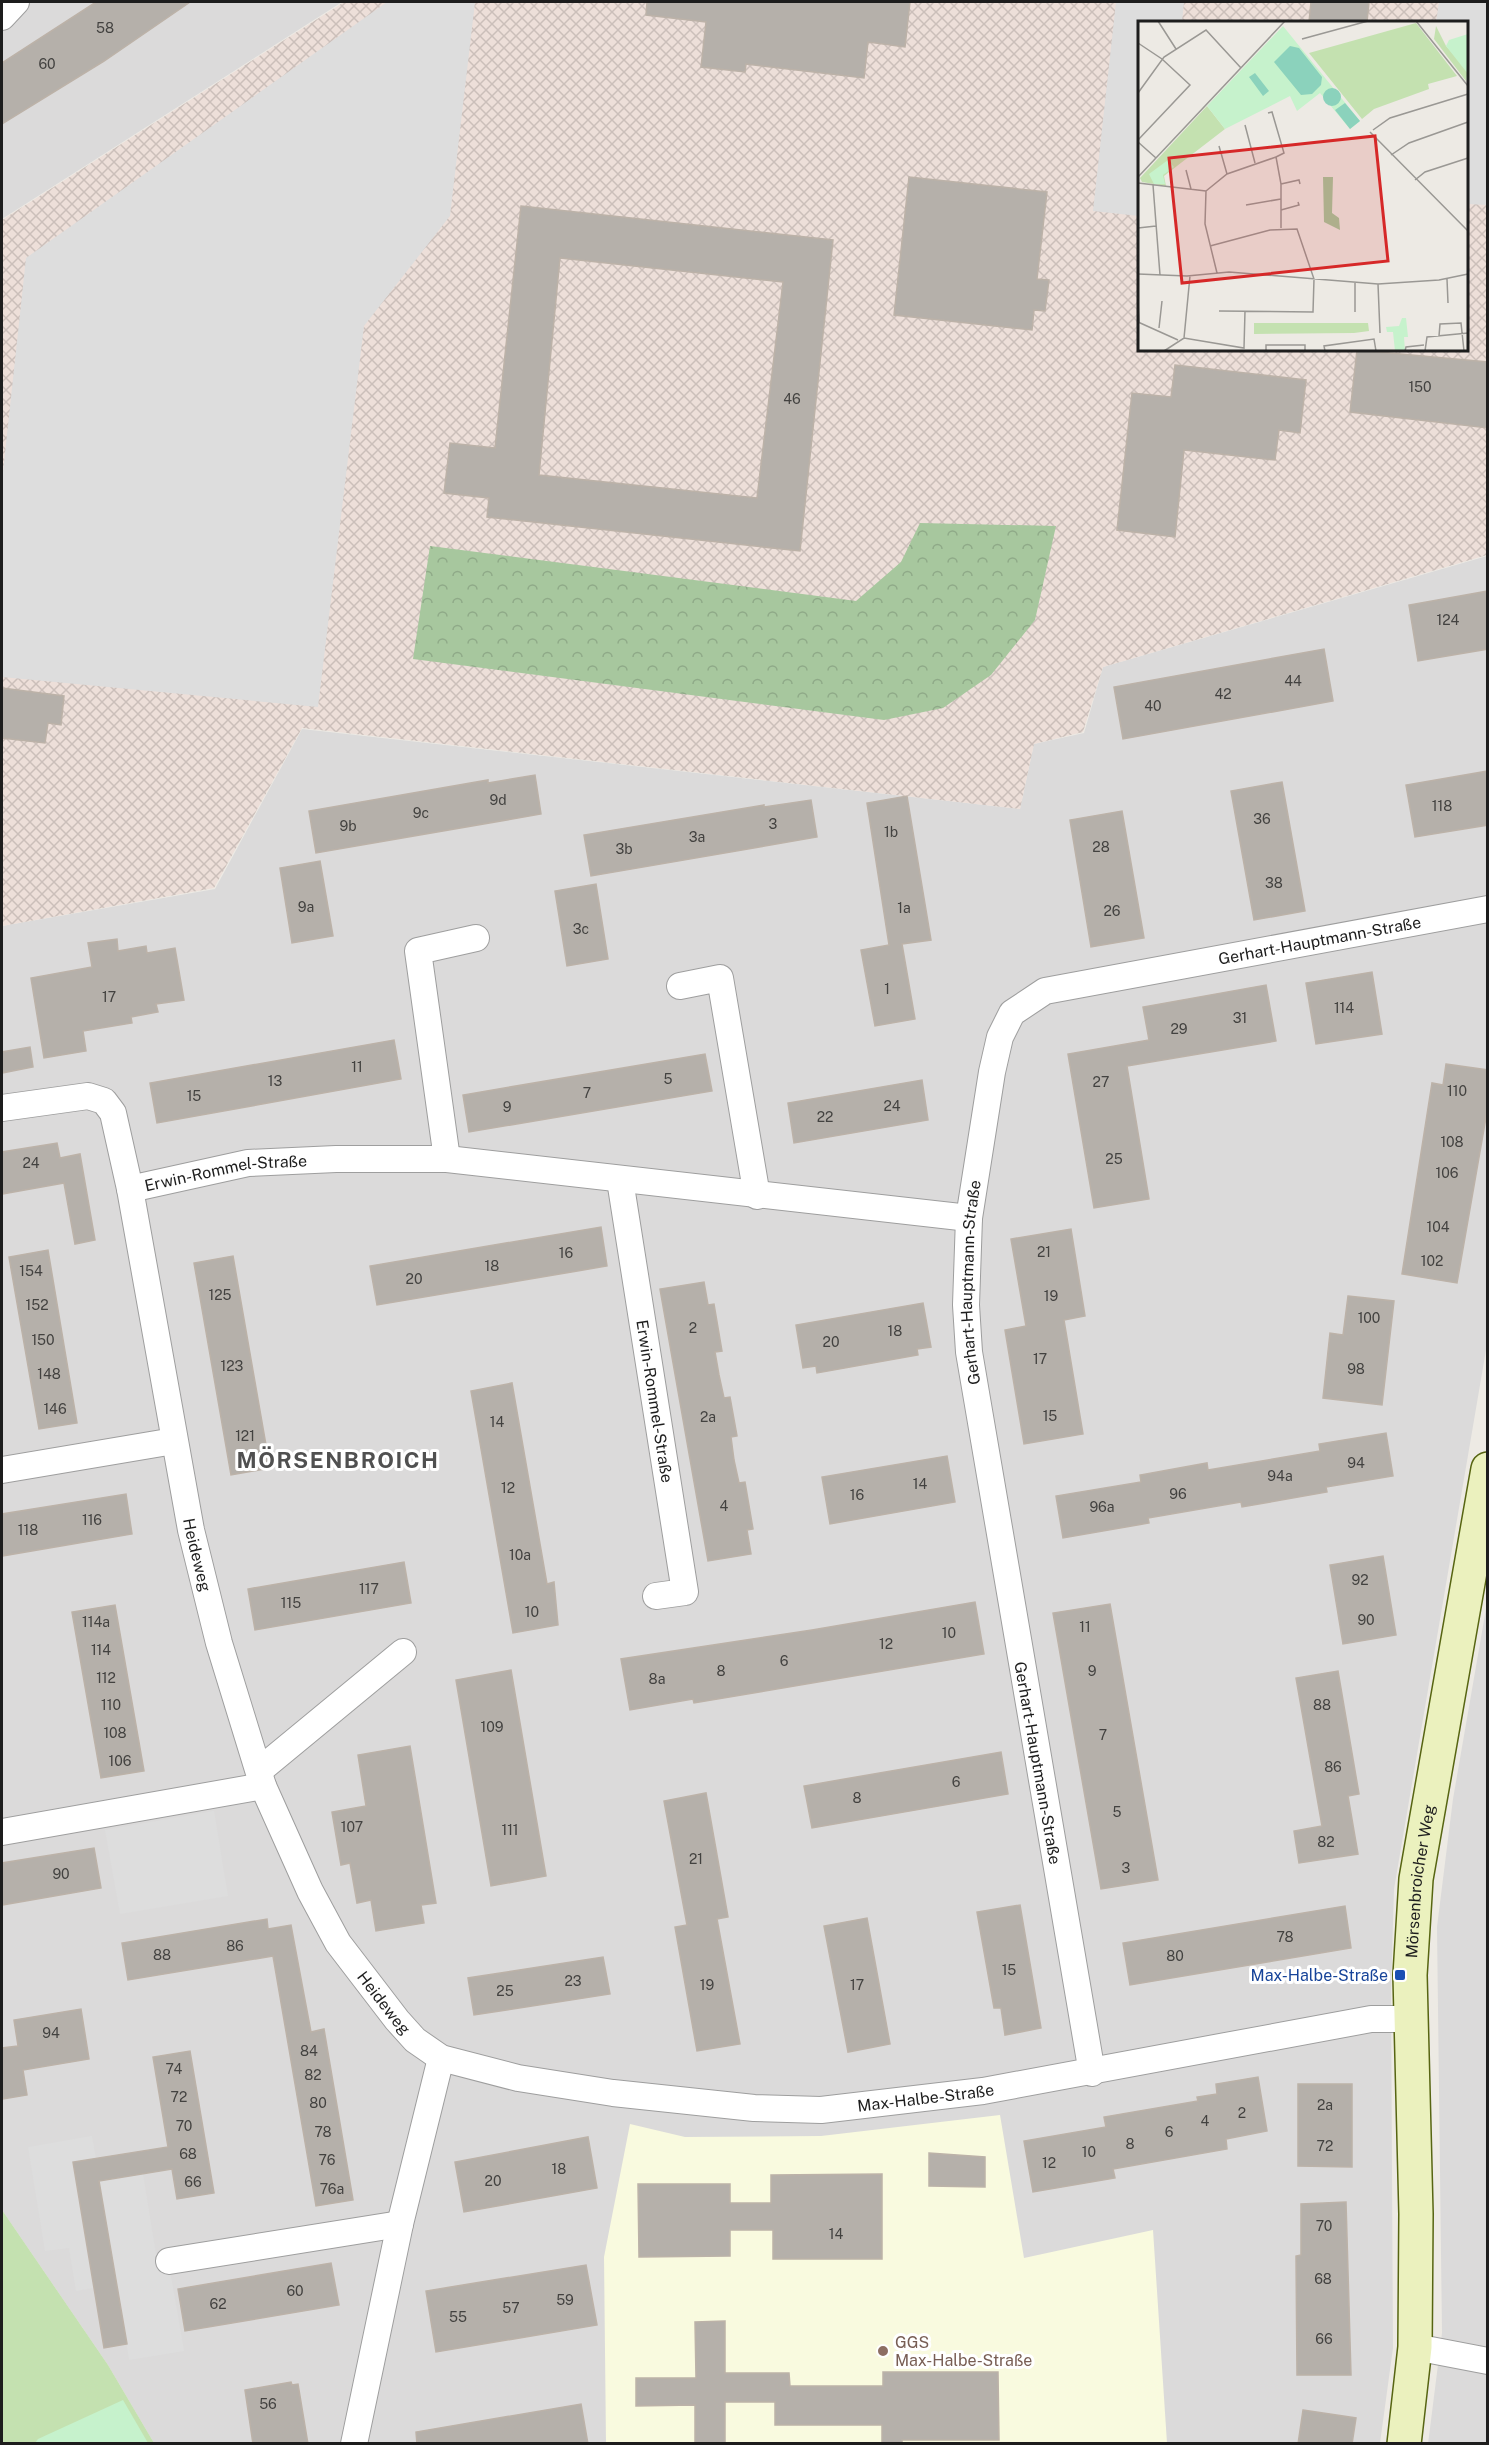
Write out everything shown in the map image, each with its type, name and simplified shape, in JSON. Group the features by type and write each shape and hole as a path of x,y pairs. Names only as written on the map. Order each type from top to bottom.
{"street":[{"path":"2,17 16,2"},
{"name":"Gerhart-Hauptmann-Straße","path":"1092,2073 969,1352 966,1305 969,1218 992,1072 1000,1036 1012,1014 1026,1002 1045,991 1488,909"},
{"path":"447,1159 418,951 476,938"},
{"path":"680,986 720,978 757,1196"},
{"name":"Erwin-Rommel-Straße","path":"2,1108 88,1096 104,1101 113,1113 130,1189 248,1163 336,1159 447,1159 757,1196 969,1218"},
{"name":"Erwin-Rommel-Straße","path":"620,1180 684,1592 656,1596"},
{"name":"Heideweg","path":"130,1189 191,1530 219,1643 262,1778 310,1891 339,1943 397,2020 415,2040 441,2058"},
{"path":"2,1470 174,1441"},
{"name":"Mörsenbroicher Weg","path":"1404,2444 1415,2347 1416,2214 1410,1976 1416,1879 1488,1469"},
{"path":"2,1832 262,1778 403,1652"},
{"name":"Max-Halbe-Straße","path":"441,2058 518,2078 613,2093 754,2108 821,2110 950,2096 1092,2073 1371,2019 1411,2019"},
{"path":"354,2444 399,2224 441,2058"},
{"path":"169,2261 399,2224"},
{"path":"1415,2347 1488,2361"}],"shaded area":[{"path":"2,2 342,2 2,219"},
{"path":"344,2 1487,2 1487,555 1103,667 1083,732 1034,744 1020,809 302,728 214,888 2,926 2,220"},
{"path":"387,2 475,2 450,216 364,326 318,707 2,677 2,481 26,258"},
{"path":"1116,2 1184,2 1182,21 1138,21 1138,216 1093,211"},
{"path":"1439,2 1487,2 1487,205 1468,204 1468,21 1436,21"},
{"path":"1487,556 1487,1344 1394,1889 1391,1990 1393,2348 1380,2443 154,2443 108,2365 2,2210 2,926 215,889 302,729 1020,809 1034,744 1084,733 1103,667"},
{"path":"1487,1603 1487,2443 1428,2444 1442,2333 1437,1927 1453,1799"},
{"path":"214,1811 228,1896 120,1914 105,1830"},
{"name":"GGS Max-Halbe-Straße","path":"1000,2115 1024,2258 1153,2230 1167,2443 606,2444 604,2257 630,2124 685,2137 821,2136"},
{"path":"92,2136 96,2159 73,2163 80,2197 111,2252 99,2181 143,2174 156,2254 167,2252 184,2351 129,2360 116,2284 76,2291 69,2248 45,2251 28,2147"}],"green space":[{"path":"920,523 1056,526 1035,620 991,675 943,708 884,720 413,659 430,546 856,601 901,562"},
{"path":"2,2210 108,2365 154,2443 2,2443"},
{"path":"123,2400 148,2443 35,2443 38,2439"}],"building":[{"path":"96,2 190,2 104,61 2,124 2,63"},
{"path":"647,2 910,2 905,47 868,42 864,78 746,64 745,72 701,67 706,22 646,15"},
{"path":"1311,2 1369,2 1367,21 1309,21"},
{"path":"909,177 1047,192 1037,279 1049,280 1045,311 1034,310 1032,330 894,315"},
{"path":"521,206 833,240 800,551 487,517 489,498 444,493 450,443 495,448","holes":["560,258 783,282 757,498 539,475"]},
{"path":"1357,351 1488,362 1488,428 1350,412"},
{"path":"1175,365 1306,380 1300,433 1279,430 1275,460 1184,450 1175,537 1117,530 1132,393 1171,397"},
{"path":"1488,591 1488,649 1418,661 1409,605"},
{"path":"1324,649 1333,701 1123,739 1114,687"},
{"path":"2,688 64,696 61,725 48,723 45,743 2,738"},
{"path":"1488,771 1488,825 1415,837 1406,785"},
{"path":"535,775 541,814 316,853 309,811 488,780 488,783"},
{"path":"1282,782 1305,911 1254,920 1231,791"},
{"path":"907,796 931,940 902,944 915,1019 875,1026 861,950 889,945 867,803"},
{"path":"811,800 817,837 591,876 584,835 764,805 764,807"},
{"path":"1122,811 1144,938 1091,947 1070,820"},
{"path":"320,861 333,936 292,943 280,868"},
{"path":"596,884 608,959 567,966 555,891"},
{"path":"117,939 118,951 146,946 147,953 175,948 184,1000 156,1004 158,1012 131,1017 132,1023 83,1031 86,1051 44,1058 31,978 92,967 88,943"},
{"path":"1372,972 1382,1034 1316,1044 1306,983"},
{"path":"1266,985 1276,1041 1127,1066 1149,1199 1094,1208 1068,1054 1149,1040 1143,1007"},
{"path":"394,1040 401,1079 157,1123 150,1083"},
{"path":"30,1047 33,1067 2,1073 2,1052"},
{"path":"705,1054 712,1091 469,1132 463,1095"},
{"path":"1446,1064 1488,1070 1488,1106 1457,1283 1402,1274 1432,1083 1443,1085"},
{"path":"922,1080 928,1120 794,1143 788,1103"},
{"path":"57,1143 60,1158 80,1154 95,1240 75,1244 64,1183 2,1194 2,1152"},
{"path":"601,1227 607,1266 377,1305 370,1266"},
{"path":"1071,1229 1085,1316 1064,1320 1083,1434 1024,1444 1005,1330 1026,1326 1011,1239"},
{"path":"48,1250 77,1423 39,1429 9,1257"},
{"path":"233,1256 270,1468 231,1475 194,1263"},
{"path":"704,1282 708,1305 714,1304 722,1351 715,1352 724,1398 730,1397 737,1436 731,1437 734,1460 739,1483 745,1482 753,1529 747,1530 751,1554 708,1561 660,1289"},
{"path":"1348,1296 1394,1301 1382,1405 1323,1398 1330,1333 1343,1335"},
{"path":"923,1303 931,1347 917,1349 918,1355 817,1373 816,1366 803,1368 796,1325"},
{"path":"512,1383 547,1584 554,1582 558,1625 513,1633 471,1391"},
{"path":"1386,1433 1393,1476 1326,1487 1327,1492 1242,1507 1241,1502 1148,1518 1149,1523 1063,1538 1056,1496 1141,1482 1140,1475 1207,1463 1208,1470 1320,1451 1319,1444"},
{"path":"947,1456 955,1502 830,1524 822,1477"},
{"path":"126,1494 132,1534 2,1556 2,1514"},
{"path":"1383,1556 1396,1635 1343,1644 1330,1565"},
{"path":"404,1562 411,1603 255,1630 248,1589"},
{"path":"975,1602 984,1654 694,1703 693,1699 630,1710 621,1659"},
{"path":"1110,1604 1158,1880 1101,1889 1053,1613"},
{"path":"115,1605 144,1771 101,1778 72,1612"},
{"path":"511,1670 546,1876 491,1886 456,1680"},
{"path":"1338,1671 1359,1794 1348,1796 1358,1854 1299,1863 1294,1831 1322,1826 1296,1678"},
{"path":"410,1746 436,1903 421,1905 424,1923 376,1931 371,1900 357,1903 350,1863 341,1865 332,1812 366,1806 358,1755"},
{"path":"1001,1752 1008,1794 812,1828 804,1786"},
{"path":"706,1793 728,1917 717,1919 740,2044 697,2051 675,1927 687,1925 664,1801"},
{"path":"94,1848 101,1888 2,1905 2,1863"},
{"path":"1020,1905 1041,2028 1005,2035 1001,2008 994,2008 977,1912"},
{"path":"1345,1906 1351,1948 1130,1985 1123,1943"},
{"path":"867,1918 890,2044 848,2052 824,1926"},
{"path":"267,1919 268,1929 291,1925 311,2032 324,2029 353,2200 316,2206 273,1956 128,1980 122,1943"},
{"path":"603,1957 610,1994 474,2015 468,1978"},
{"path":"81,2009 89,2059 23,2070 27,2095 2,2099 2,2048 18,2046 14,2020"},
{"path":"190,2051 214,2193 177,2199 172,2169 99,2181 127,2344 104,2348 73,2162 168,2147 153,2057"},
{"path":"1258,2077 1267,2131 1226,2139 1227,2149 1113,2169 1115,2178 1033,2192 1024,2141 1106,2127 1104,2117 1198,2101 1197,2097 1217,2094 1216,2084"},
{"path":"1298,2084 1352,2084 1352,2167 1298,2166"},
{"path":"588,2137 597,2188 464,2212 455,2162"},
{"path":"929,2153 985,2157 985,2187 929,2186"},
{"path":"882,2174 882,2259 773,2259 773,2230 730,2230 730,2256 639,2257 638,2184 730,2184 730,2203 771,2203 771,2175"},
{"path":"1346,2202 1351,2375 1297,2375 1296,2256 1301,2255 1301,2204"},
{"path":"331,2263 339,2305 185,2331 178,2289"},
{"path":"586,2265 597,2325 436,2352 426,2291"},
{"path":"725,2321 725,2373 789,2373 790,2386 883,2386 883,2372 998,2372 999,2440 902,2440 902,2444 882,2444 882,2425 775,2425 775,2402 725,2402 725,2444 695,2444 695,2405 636,2406 636,2378 696,2378 695,2322"},
{"path":"291,2382 292,2385 298,2384 308,2444 253,2444 245,2390"},
{"path":"581,2404 588,2444 417,2444 416,2432"},
{"path":"1303,2410 1356,2418 1352,2444 1298,2444"}],"place":[{"name":"Max-Halbe-Straße","path":"1400,1975"},
{"name":"GGS Max-Halbe-Straße","path":"883,2351"}],"district":[{"name":"MÖRSENBROICH","path":"338,1460"}]}
